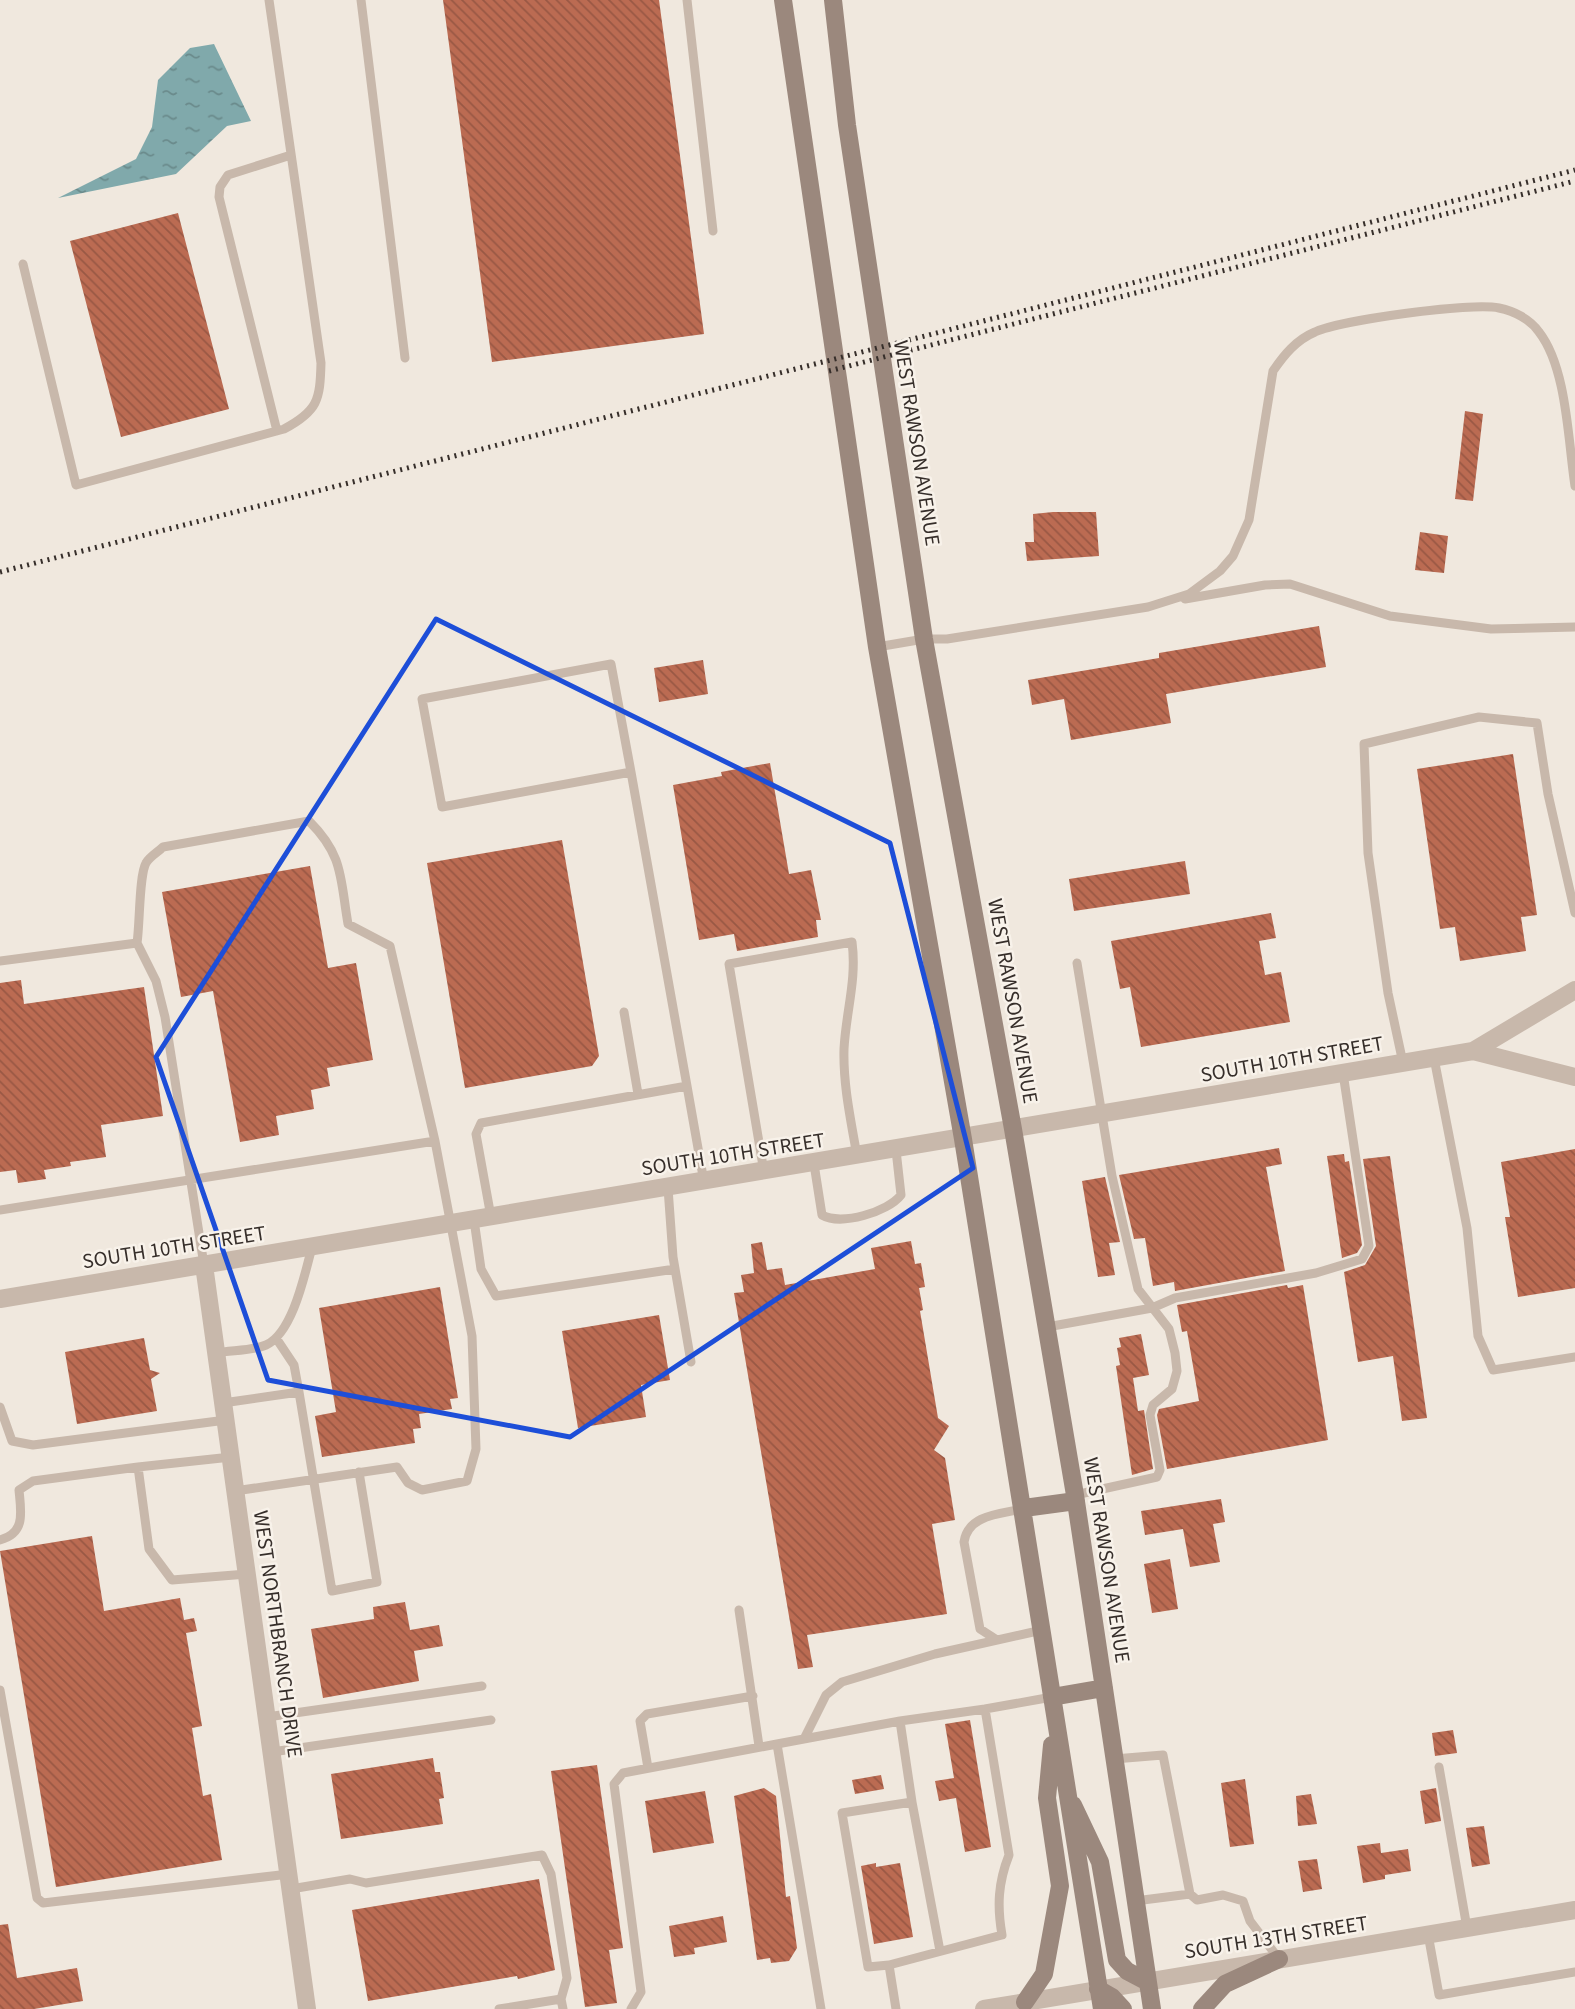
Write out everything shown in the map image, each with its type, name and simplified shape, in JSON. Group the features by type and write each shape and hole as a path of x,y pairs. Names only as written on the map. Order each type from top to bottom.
{"main road":[{"path":"783,0 877,647 1024,1508 1102,2009"},
{"name":"WEST RAWSON AVENUE","path":"833,0 847,125 923,639 1047,1327 1152,2009"},
{"path":"1024,1508 1075,1498"},
{"path":"1052,1697 1104,1688"},
{"path":"1026,2005 1044,1974 1059,1886 1047,1798 1055,1720"},
{"path":"1067,1795 1086,1828 1100,1862 1117,1960 1127,1971 1146,1981"},
{"path":"1202,2009 1225,1984 1279,1959"},
{"path":"1098,1989 1112,1997 1123,2009"}],"street":[{"name":"SOUTH 10TH STREET","path":"0,1299 963,1139 1473,1051 1575,989"},
{"name":"SOUTH 10TH STREET","path":"1473,1051 1575,1077"},
{"name":"WEST NORTHBRANCH DRIVE","path":"204,1265 307,2009"},
{"name":"SOUTH 13TH STREET","path":"984,2009 1026,2005 1098,1989 1575,1910"}],"lane":[{"path":"23,264 76,485 277,430 302,419 315,407 320,393 321,363 270,0"},
{"path":"361,0 405,358"},
{"path":"687,0 713,231"},
{"path":"277,430 219,197 220,187 228,175 239,169 291,155"},
{"path":"1172,601 1205,584 1233,556 1246,529 1254,499 1268,387 1273,371 1284,354 1300,340 1332,326 1483,306 1513,312 1527,320 1538,330 1555,361 1575,486"},
{"path":"877,647 923,639 947,639 1265,585 1290,584 1390,616 1491,629 1575,627"},
{"path":"631,772 442,807 422,699 611,664 631,772 704,1182"},
{"path":"1403,1063 1388,993 1368,853 1364,744 1479,717 1537,723 1548,794 1575,913"},
{"path":"204,1265 165,1017 156,981 137,943 142,911 140,882 146,862 163,847 309,821 337,856 348,924 390,946 435,1141 472,1336 476,1449 467,1481 422,1490 408,1483 397,1467 236,1491"},
{"path":"764,1172 729,964 852,942 855,974 844,1052 846,1089 857,1156"},
{"path":"0,961 137,943"},
{"path":"1075,1498 1157,1477 1160,1470 1150,1415 1153,1405 1172,1389 1177,1371 1169,1329 1138,1289 1112,1176 1077,963"},
{"path":"624,1012 638,1094"},
{"path":"1434,1058 1467,1228 1478,1336 1493,1370 1575,1357"},
{"path":"1047,1327 1152,1308 1175,1298 1316,1273 1362,1259 1368,1253 1343,1073"},
{"path":"675,1269 496,1296 481,1269 483,1219 476,1133 481,1123 687,1086"},
{"path":"0,1210 435,1141"},
{"path":"814,1164 822,1215 831,1220 885,1210 894,1203 901,1195 896,1150"},
{"path":"668,1188 675,1269 691,1362"},
{"path":"216,1353 265,1345 276,1338 298,1300 312,1247"},
{"path":"276,1338 294,1365 332,1591 377,1582 359,1472"},
{"path":"0,1407 12,1441 33,1445 224,1411 299,1392"},
{"path":"0,1540 12,1536 18,1530 22,1515 19,1490 33,1481 231,1457"},
{"path":"138,1467 149,1549 172,1580 247,1574"},
{"path":"998,1641 980,1629 964,1542 966,1531 977,1520 1024,1508"},
{"path":"738,1611 759,1746"},
{"path":"804,1739 826,1695 842,1682 935,1654 1042,1630"},
{"path":"267,1717 481,1686"},
{"path":"0,1690 29,1861 37,1898 43,1903 290,1882 349,1879 366,1883 542,1855 551,1874 567,1978 562,2004 499,2009"},
{"path":"648,1768 640,1721 647,1714 753,1696"},
{"path":"631,2009 641,1992 614,1784 623,1773 900,1721 1052,1697"},
{"path":"912,1802 842,1813 868,1967 889,1965 1002,1935 997,1898 1001,1874 1009,1855 985,1709"},
{"path":"272,1752 491,1720"},
{"path":"900,1721 940,1951"},
{"path":"777,1744 821,2009"},
{"path":"1114,1759 1163,1755 1190,1894 1197,1900 1223,1895 1243,1901 1250,1921 1279,1959"},
{"path":"1439,1767 1467,1928"},
{"path":"1135,1901 1190,1894"},
{"path":"1428,1934 1439,1996 1575,1972"},
{"path":"889,1965 896,2009"}],"highlighted area":[{"path":"436,619 890,843 973,1168 570,1437 268,1380 156,1057"}],"water":[{"path":"214,44 251,121 227,126 176,174 58,198 136,159 152,127 158,80 190,48"}],"building":[{"path":"443,0 659,0 704,334 492,362"},
{"path":"178,213 229,409 121,437 70,241"},
{"path":"1465,411 1483,414 1473,501 1455,499"},
{"path":"1096,512 1099,556 1027,561 1025,542 1034,542 1033,514"},
{"path":"1420,532 1448,536 1444,573 1415,570"},
{"path":"1319,626 1326,667 1166,694 1171,723 1071,740 1064,699 1032,705 1028,680 1159,658 1159,653"},
{"path":"703,660 708,694 659,702 654,668"},
{"path":"1513,754 1537,915 1521,917 1526,951 1460,961 1455,927 1440,929 1417,769"},
{"path":"770,763 789,874 811,870 821,920 816,920 818,937 737,951 734,934 699,940 673,785"},
{"path":"562,840 599,1056 592,1066 465,1088 427,863"},
{"path":"1185,861 1190,894 1074,911 1069,879"},
{"path":"310,866 328,968 356,963 373,1060 327,1068 330,1086 311,1090 314,1109 276,1116 279,1135 240,1142 213,991 181,997 162,892"},
{"path":"1271,913 1276,938 1259,941 1265,975 1281,972 1290,1022 1141,1047 1130,987 1120,989 1111,941"},
{"path":"21,980 24,1004 144,987 163,1116 101,1125 106,1157 70,1162 71,1166 44,1170 46,1179 18,1183 16,1170 0,1172 0,983"},
{"path":"1279,1148 1282,1164 1266,1167 1285,1271 1175,1291 1174,1282 1153,1286 1145,1238 1134,1239 1119,1175"},
{"path":"1575,1149 1575,1288 1518,1297 1505,1217 1510,1217 1501,1162"},
{"path":"1344,1154 1345,1162 1349,1161 1362,1245 1357,1253 1342,1258 1327,1156"},
{"path":"1390,1156 1427,1418 1402,1421 1393,1356 1358,1362 1344,1272 1365,1265 1376,1246 1363,1159"},
{"path":"1105,1177 1120,1242 1109,1243 1115,1275 1098,1277 1082,1181"},
{"path":"911,1241 915,1264 921,1263 925,1287 919,1288 923,1310 920,1311 938,1418 949,1426 934,1450 945,1458 955,1520 932,1524 947,1614 807,1635 813,1667 798,1669 734,1293 744,1292 741,1275 754,1273 751,1244 762,1242 767,1270 782,1268 785,1285 875,1269 871,1248"},
{"path":"1287,1285 1288,1288 1303,1285 1328,1440 1167,1469 1157,1415 1159,1409 1199,1401 1187,1331 1182,1332 1177,1305"},
{"path":"440,1287 458,1398 450,1399 452,1409 419,1414 421,1428 413,1429 415,1443 322,1457 315,1416 336,1412 319,1308"},
{"path":"659,1315 670,1380 641,1385 646,1417 578,1428 562,1331"},
{"path":"1141,1334 1149,1375 1133,1378 1138,1411 1144,1410 1153,1469 1132,1475 1116,1366 1120,1365 1117,1348 1121,1347 1119,1338"},
{"path":"144,1338 150,1370 160,1373 151,1379 157,1411 77,1424 65,1352"},
{"path":"1221,1499 1225,1522 1213,1524 1220,1562 1190,1567 1183,1529 1145,1535 1141,1511"},
{"path":"92,1536 104,1611 180,1598 184,1620 194,1618 197,1631 186,1633 202,1726 192,1728 203,1796 211,1794 222,1860 56,1887 0,1551"},
{"path":"1170,1559 1178,1609 1152,1613 1144,1564"},
{"path":"405,1602 410,1630 439,1625 443,1646 414,1651 419,1681 323,1698 311,1629 374,1619 373,1607"},
{"path":"970,1720 991,1847 965,1852 956,1798 939,1801 935,1781 954,1778 945,1724"},
{"path":"1453,1730 1457,1753 1435,1756 1432,1733"},
{"path":"433,1758 435,1772 440,1772 444,1798 439,1799 443,1824 341,1839 331,1774"},
{"path":"597,1765 623,1948 609,1950 617,2003 585,2007 551,1771"},
{"path":"881,1775 884,1789 855,1794 852,1780"},
{"path":"1245,1779 1254,1844 1230,1847 1221,1783"},
{"path":"764,1788 776,1796 786,1897 790,1896 797,1948 789,1961 771,1963 770,1958 757,1960 734,1796"},
{"path":"1436,1788 1441,1821 1425,1824 1420,1791"},
{"path":"705,1791 714,1843 653,1853 645,1801"},
{"path":"1311,1794 1317,1824 1298,1826 1296,1796"},
{"path":"1484,1826 1490,1864 1472,1867 1466,1828"},
{"path":"1380,1843 1381,1853 1408,1849 1411,1871 1385,1875 1385,1879 1363,1883 1357,1846"},
{"path":"1317,1859 1322,1889 1303,1892 1298,1861"},
{"path":"876,1863 876,1867 900,1863 913,1937 874,1944 861,1866"},
{"path":"539,1879 555,1970 518,1979 517,1976 368,2001 352,1910"},
{"path":"723,1916 727,1942 694,1948 695,1954 674,1957 669,1926"},
{"path":"8,1924 17,1978 77,1968 83,2001 34,2009 0,2009 0,1925"}],"railway":[{"path":"0,572 1575,170"},
{"path":"829,371 1575,181"}]}
